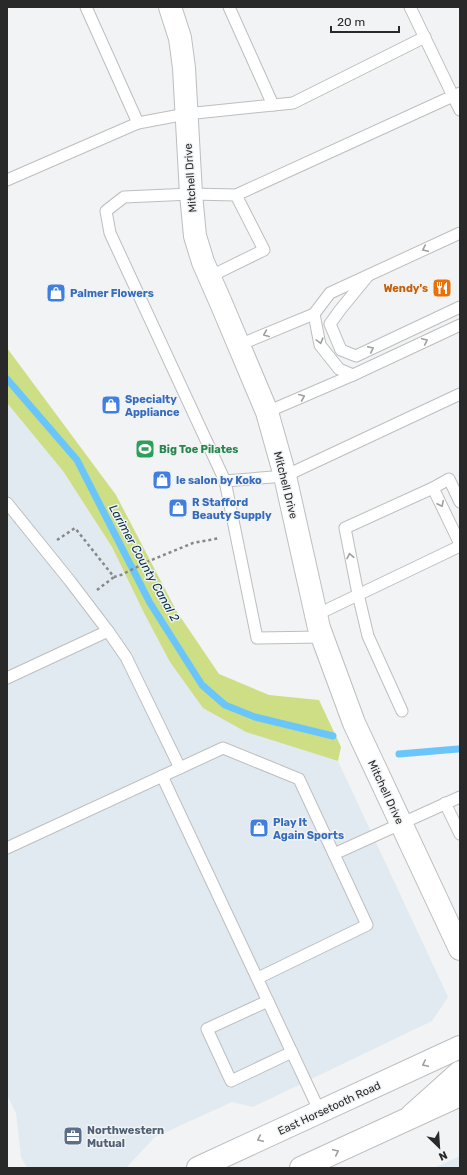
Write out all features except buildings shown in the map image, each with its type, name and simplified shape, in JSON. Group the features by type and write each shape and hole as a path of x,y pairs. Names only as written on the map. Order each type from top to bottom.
{"street":[{"name":"Mitchell Drive","path":"170,7 180,38 184,68 190,194 195,236 203,262 267,412 285,476 322,637 354,723 460,949"},
{"name":"East Horsetooth Road","path":"198,1168 460,1047"},
{"path":"406,1120 460,1072"},
{"path":"301,1168 460,1095"}],"lane":[{"path":"86,7 138,123"},
{"path":"229,7 273,105"},
{"path":"410,7 456,95 460,110"},
{"path":"7,180 138,123 186,114 293,104 425,37"},
{"path":"322,637 257,638 225,481 110,233 106,212 124,197 190,194 236,195 456,95"},
{"path":"209,277 264,250 236,195"},
{"path":"239,346 314,314 330,293 460,233"},
{"path":"368,275 330,324 341,350 356,356 460,307"},
{"path":"314,314 320,345 339,368 353,375"},
{"path":"267,412 353,375 460,325"},
{"path":"225,481 285,476 460,394"},
{"path":"402,711 368,636 345,528 433,488 449,479 460,502"},
{"path":"316,614 460,545 433,488"},
{"path":"7,504 44,549 126,656 180,768"},
{"path":"7,678 108,631"},
{"path":"7,848 223,748 299,779 367,925 258,978"},
{"path":"162,776 320,1112"},
{"path":"334,854 460,797"},
{"path":"445,803 460,834"},
{"path":"268,1001 207,1029 231,1080 292,1052"}],"path":[{"path":"44,549 75,528 114,577 193,544 236,535"}],"shaded area":[{"path":"7,403 63,471 112,547 143,611 246,732 338,761 448,997 432,1021 253,1107 232,1102 155,1137 126,1168 27,1168 21,1157 16,1113 7,1095"},
{"path":"460,1156 460,1168 434,1168"}],"green space":[{"path":"7,348 116,495 177,612 219,674 269,695 319,700 341,747 338,761 246,732 203,708 170,662 112,547 63,471 7,403"}],"waterway":[{"name":"Larimer County Canal 2","path":"7,379 77,460 150,603 202,685 225,705 255,717 333,736"},
{"name":"Larimer County Canal 2","path":"399,754 458,749"}],"place":[{"name":"Wendy's","path":"442,288"},
{"name":"Palmer Flowers","path":"56,293"},
{"name":"Specialty Appliance","path":"111,405"},
{"name":"Big Toe Pilates","path":"145,449"},
{"name":"le salon by Koko","path":"162,480"},
{"name":"R Stafford Beauty Supply","path":"178,508"},
{"name":"Play It Again Sports","path":"259,828"},
{"name":"Northwestern Mutual","path":"73,1136"}]}
